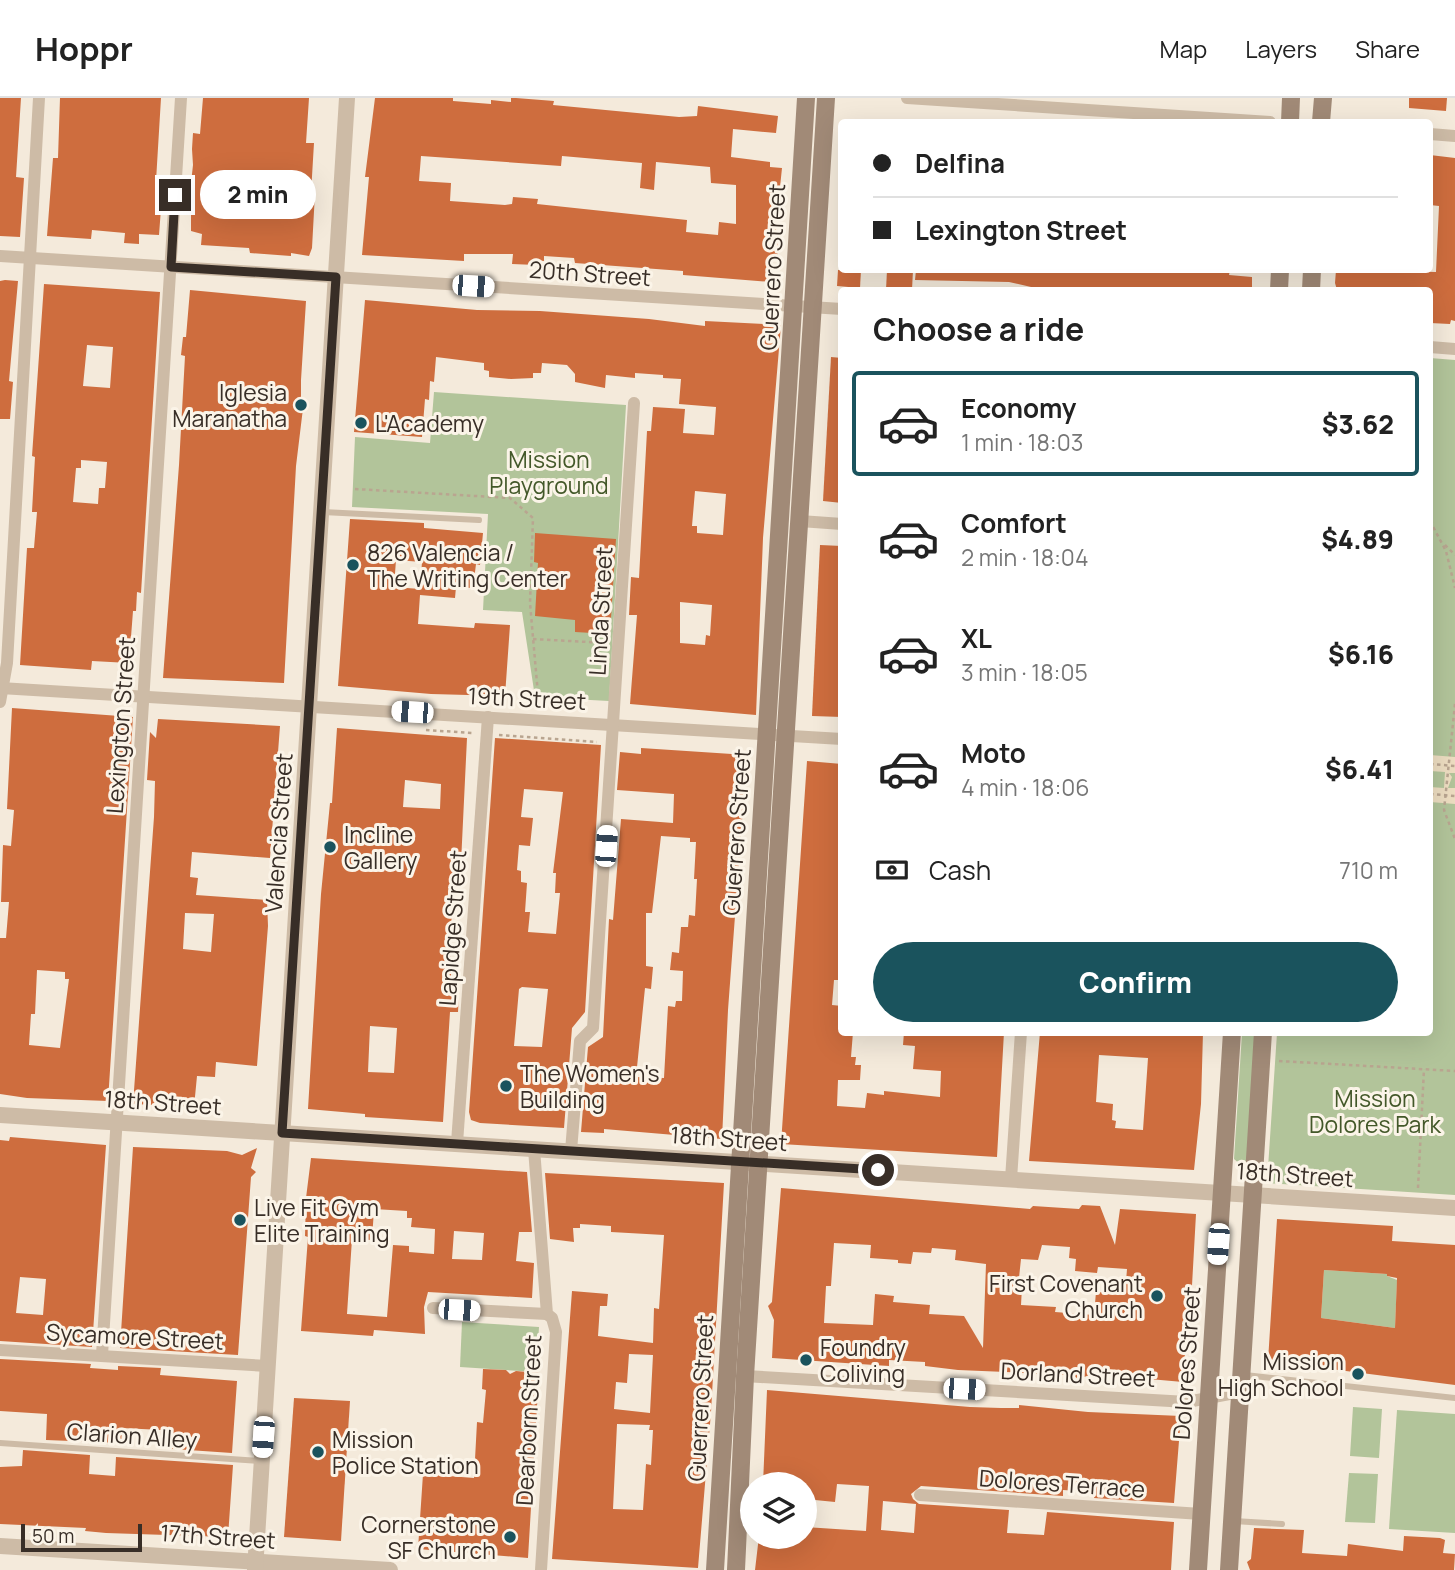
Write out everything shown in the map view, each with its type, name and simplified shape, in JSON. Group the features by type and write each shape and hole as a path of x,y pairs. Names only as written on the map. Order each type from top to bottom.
{"main road":[{"name":"Guerrero Street","path":"715,1570 738,1162 768,734 806,98"},
{"name":"Guerrero Street","path":"736,1570 745,1376 815,308 826,98"},
{"path":"1290,119 1291,98"},
{"path":"1321,119 1323,98"},
{"name":"Dolores Street","path":"1198,1570 1232,1036"},
{"path":"1229,1570 1263,1036"}],"street":[{"path":"0,702 7,650 40,98"},
{"name":"Lexington Street","path":"102,1355 181,98"},
{"name":"Valencia Street","path":"255,1566 347,98"},
{"path":"906,98 1224,119"},
{"path":"1433,134 1455,136"},
{"name":"20th Street","path":"0,256 838,309"},
{"path":"1433,347 1455,349"},
{"name":"Linda Street","path":"571,1151 580,1041 593,1028 634,403"},
{"path":"800,521 838,524"},
{"name":"19th Street","path":"1,688 143,694 838,739"},
{"name":"Lapidge Street","path":"457,1143 488,716"},
{"path":"1011,1179 1021,1036"},
{"name":"18th Street","path":"0,1115 1455,1208"},
{"name":"Dearborn Street","path":"534,1149 547,1314 552,1318 556,1332 541,1570"},
{"path":"433,1308 547,1314"},
{"name":"Sycamore Street","path":"0,1350 268,1366"},
{"name":"Dorland Street","path":"745,1376 1187,1402 1208,1398 1241,1383"},
{"name":"Dolores Terrace","path":"920,1495 1201,1514"},
{"name":"17th Street","path":"0,1546 255,1566 390,1570"}],"lane":[{"path":"321,512 479,520"},
{"path":"1241,1383 1455,1398"},
{"name":"Clarion Alley","path":"0,1443 262,1461"},
{"path":"1232,1521 1282,1524"}],"path":[{"path":"355,489 510,498 533,518 530,603 540,720"},
{"path":"1433,526 1455,555"},
{"path":"1441,539 1455,588"},
{"path":"533,639 619,644"},
{"path":"1455,704 1446,795 1446,817 1455,839"},
{"path":"487,734 604,742"},
{"path":"1433,764 1455,766"},
{"path":"1433,794 1455,796"},
{"path":"1262,1060 1455,1071"},
{"path":"1418,1188 1424,1069"}],"green space":[{"name":"Mission Dolores Park","path":"1433,358 1455,360 1455,1195 1267,1183 1277,1036 1433,1036"},
{"name":"Mission Playground","path":"434,392 626,405 609,701 535,697 522,612 483,610 488,514 352,507 355,437 430,443"},
{"path":"1242,1036 1257,1036 1248,1163 1241,1165 1234,1159"},
{"path":"1324,1270 1387,1274 1397,1280 1395,1328 1321,1318"},
{"path":"462,1322 539,1327 536,1372 460,1367"},
{"path":"1353,1407 1382,1409 1379,1458 1350,1456"},
{"path":"1397,1410 1455,1414 1455,1533 1389,1529"},
{"path":"1349,1473 1378,1474 1375,1523 1345,1522"}],"shaded area":[{"path":"1433,755 1455,757 1455,773 1449,773 1452,777 1448,788 1455,788 1455,804 1433,802 1433,787 1444,788 1445,772 1433,771"}],"building":[{"path":"0,98 21,98 16,177 24,178 20,237 0,236"},
{"path":"60,98 161,98 156,181 163,182 159,235 139,234 139,244 124,243 125,233 92,230 91,239 47,236 53,158 58,158"},
{"path":"203,98 309,98 306,143 314,143 311,193 315,193 312,248 309,256 250,253 249,248 201,245 202,234 191,231 191,210 188,210 193,133 200,134"},
{"path":"375,98 453,98 453,101 491,104 491,100 511,102 511,98 516,98 554,101 553,105 679,117 697,116 698,106 778,116 776,133 733,129 731,157 770,162 770,167 782,168 775,235 779,236 777,261 772,260 771,282 683,275 683,271 575,263 574,258 544,256 544,261 536,260 536,265 512,264 513,254 464,254 464,261 362,255 369,177 365,177","holes":["421,156 561,166 562,156 642,163 640,188 654,190 656,162 710,167 711,183 736,185 736,224 719,222 718,235 686,232 687,220 537,204 538,199 513,197 512,204 505,205 450,201 451,183 419,181"]},
{"path":"1409,98 1447,98 1446,111 1409,108"},
{"path":"1433,155 1455,158 1455,321 1451,320 1450,324 1433,323 1433,287 1336,287 1336,273 1436,272 1439,206 1433,205"},
{"path":"838,270 838,273 861,273 860,287 837,286"},
{"path":"887,273 913,273 912,287 886,287"},
{"path":"916,273 1229,273 1252,277 1252,287 1031,287 1009,282 915,280"},
{"path":"0,281 18,281 9,381 13,382 10,419 0,419"},
{"path":"44,284 160,292 141,593 137,592 136,611 133,611 129,663 92,661 91,670 20,665 27,548 34,548 37,512 32,512 35,457 32,456","holes":["87,345 113,347 110,388 83,386","81,460 107,462 105,488 99,488 98,504 73,502 76,468 81,468"]},
{"path":"190,290 306,301 301,380 301,400 304,400 296,466 284,683 163,678 179,465 185,356 181,355 183,337 186,337"},
{"path":"365,300 477,310 540,311 649,319 705,326 705,321 781,325 763,538 756,715 630,704 637,615 629,615 631,577 639,578 647,431 651,431 653,407 685,409 683,433 714,435 716,407 679,404 681,379 635,373 635,378 606,375 605,388 575,382 575,374 567,365 542,363 541,373 533,373 533,378 511,379 489,377 489,371 484,370 484,363 436,357 434,382 430,381 429,400 425,399 422,437 354,432","holes":["695,491 726,494 723,535 697,533 697,526 692,526","680,602 712,605 710,636 706,635 705,645 680,643"]},
{"path":"831,357 838,358 838,503 823,501"},
{"path":"350,519 424,523 424,528 483,533 480,565 476,564 473,588 456,587 455,598 420,595 418,624 474,628 475,623 510,625 505,696 431,694 338,686","holes":["396,560 422,562 420,589 394,587"]},
{"path":"535,533 616,539 610,634 575,632 575,620 535,616 538,563 534,562"},
{"path":"820,545 838,546 838,717 812,716"},
{"path":"12,708 133,717 108,1101 27,1098 0,1094 0,938 6,938 9,902 1,902 3,845 11,846 14,810 7,809","holes":["37,970 65,972 65,979 69,979 60,1048 29,1045 31,1014 35,1014"]},
{"path":"158,719 280,726 270,858 192,852 190,877 198,878 196,895 267,900 268,926 257,1066 216,1062 215,1077 197,1076 194,1107 133,1104 154,817 155,781 147,780 150,732 156,738","holes":["185,913 214,914 211,952 183,949"]},
{"path":"337,728 467,738 460,884 454,884 451,927 451,994 459,994 458,1012 450,1012 443,1122 365,1117 365,1114 308,1109 321,894 332,803","holes":["405,780 441,784 440,809 403,807","370,1026 397,1028 394,1073 368,1072"]},
{"path":"495,738 601,745 585,1012 572,1028 564,1128 480,1123 471,1120 469,1112","holes":["524,789 563,792 553,873 556,873 555,893 560,893 556,934 528,932 530,912 525,912 527,883 521,882 521,871 517,870 519,845 530,846 533,818 521,817","519,989 548,989 542,1047 514,1046"]},
{"path":"641,748 747,755 728,1010 722,1139 604,1129 604,1133 581,1132 588,1047 603,1037 609,919 613,920 621,819 673,823 674,794 617,790 620,752 641,754","holes":["661,836 690,838 690,842 696,842 695,916 689,915 688,927 681,927 679,953 672,952 670,970 683,971 682,1001 676,1001 675,1007 668,1006 664,1078 636,1077 645,988 651,989 653,967 646,966 646,913 652,913"]},
{"path":"807,761 838,764 838,980 834,980 832,1005 838,1006 838,1036 853,1036 851,1057 856,1057 855,1065 861,1065 860,1080 838,1080 837,1106 865,1108 867,1093 884,1095 884,1091 940,1097 941,1071 913,1069 915,1046 903,1045 904,1036 1004,1036 997,1157 781,1144"},
{"path":"1040,1036 1203,1036 1201,1104 1194,1170 1029,1161","holes":["1099,1055 1148,1058 1143,1130 1115,1128 1116,1121 1112,1120 1113,1104 1096,1102"]},
{"path":"10,1137 106,1145 92,1347 0,1341 0,1140 9,1141","holes":["20,1277 46,1279 43,1315 16,1313"]},
{"path":"133,1147 227,1151 242,1155 257,1148 251,1168 256,1172 251,1177 238,1355 120,1348"},
{"path":"311,1158 527,1172 532,1232 519,1232 516,1261 534,1263 532,1298 428,1292 424,1307 425,1334 374,1330 373,1336 301,1331 308,1237 305,1236","holes":["374,1209 407,1211 407,1218 412,1218 411,1227 435,1229 434,1254 409,1252 409,1246 393,1245 387,1317 347,1314 352,1239 372,1240","454,1231 484,1233 482,1260 452,1259"]},
{"path":"545,1173 724,1183 711,1412 698,1568 552,1559 572,1291 608,1294 607,1306 600,1306 598,1336 653,1343 654,1308 659,1309 664,1235 611,1232 611,1226 580,1224 580,1228 573,1228 574,1242 550,1239","holes":["629,1354 653,1355 650,1413 614,1409 616,1382 627,1383","617,1424 650,1425 649,1430 653,1430 651,1465 646,1464 643,1510 613,1509"]},
{"path":"781,1188 1030,1209 1033,1206 1079,1209 1082,1205 1100,1206 1115,1245 1120,1209 1196,1214 1189,1339 1186,1338 1183,1382 1093,1374 1078,1379 1073,1375 958,1370 925,1366 925,1362 889,1360 889,1366 772,1358 774,1320 768,1306 772,1302","holes":["834,1243 871,1245 870,1258 898,1260 898,1263 911,1264 913,1252 931,1253 932,1248 956,1250 955,1260 986,1264 983,1348 964,1316 929,1314 930,1305 893,1302 894,1296 875,1294 873,1325 824,1323 826,1286 831,1286","1042,1245 1070,1247 1069,1258 1076,1259 1075,1271 1097,1273 1098,1267 1127,1269 1125,1294 1096,1292 1094,1315 1055,1312 1056,1307 1021,1305 1022,1287 1018,1287 1021,1259 1038,1260"]},
{"path":"1277,1219 1393,1226 1392,1241 1455,1245 1455,1385 1268,1361","holes":["1324,1270 1387,1274 1397,1278 1395,1328 1321,1318"]},
{"path":"0,1359 91,1364 90,1368 118,1370 118,1366 161,1368 160,1375 237,1381 232,1453 159,1448 161,1430 122,1428 121,1443 46,1440 47,1414 0,1411"},
{"path":"483,1369 506,1370 510,1374 516,1371 539,1373 528,1558 418,1549 423,1474 474,1478 477,1422 483,1423 486,1390 482,1389"},
{"path":"767,1390 970,1407 1019,1408 1019,1405 1088,1412 1181,1416 1174,1503 1094,1498 1094,1492 1063,1490 1063,1496 921,1486 911,1494 919,1504 1009,1510 1007,1533 1044,1535 1047,1512 1174,1522 1171,1570 755,1570 757,1549 817,1549 817,1528 866,1531 869,1486 837,1484 835,1502 817,1500 817,1472 764,1472","holes":["883,1501 916,1504 914,1533 881,1530"]},
{"name":"Mission Police Station","path":"294,1398 350,1401 341,1541 284,1537"},
{"path":"23,1450 90,1455 89,1474 115,1476 116,1457 233,1465 228,1537 106,1533 85,1531 86,1528 0,1524 0,1467 22,1466"},
{"path":"1254,1528 1304,1530 1302,1553 1347,1556 1348,1544 1403,1551 1404,1536 1440,1538 1445,1540 1443,1553 1455,1554 1454,1570 1250,1570 1247,1562 1251,1559"}],"place":[{"name":"Iglesia Maranatha","path":"301,405"},
{"name":"L'Academy","path":"361,423"},
{"name":"826 Valencia / The Writing Center","path":"353,565"},
{"name":"Incline Gallery","path":"330,847"},
{"name":"The Women's Building","path":"506,1086"},
{"name":"Live Fit Gym Elite Training","path":"240,1220"},
{"name":"First Covenant Church","path":"1157,1296"},
{"name":"Foundry Coliving","path":"806,1360"},
{"name":"Mission High School","path":"1358,1374"},
{"name":"Mission Police Station","path":"318,1452"},
{"name":"Cornerstone SF Church","path":"510,1537"}],"route":[{"path":"175,195 171,267 336,277 282,1133 878,1170"}]}
